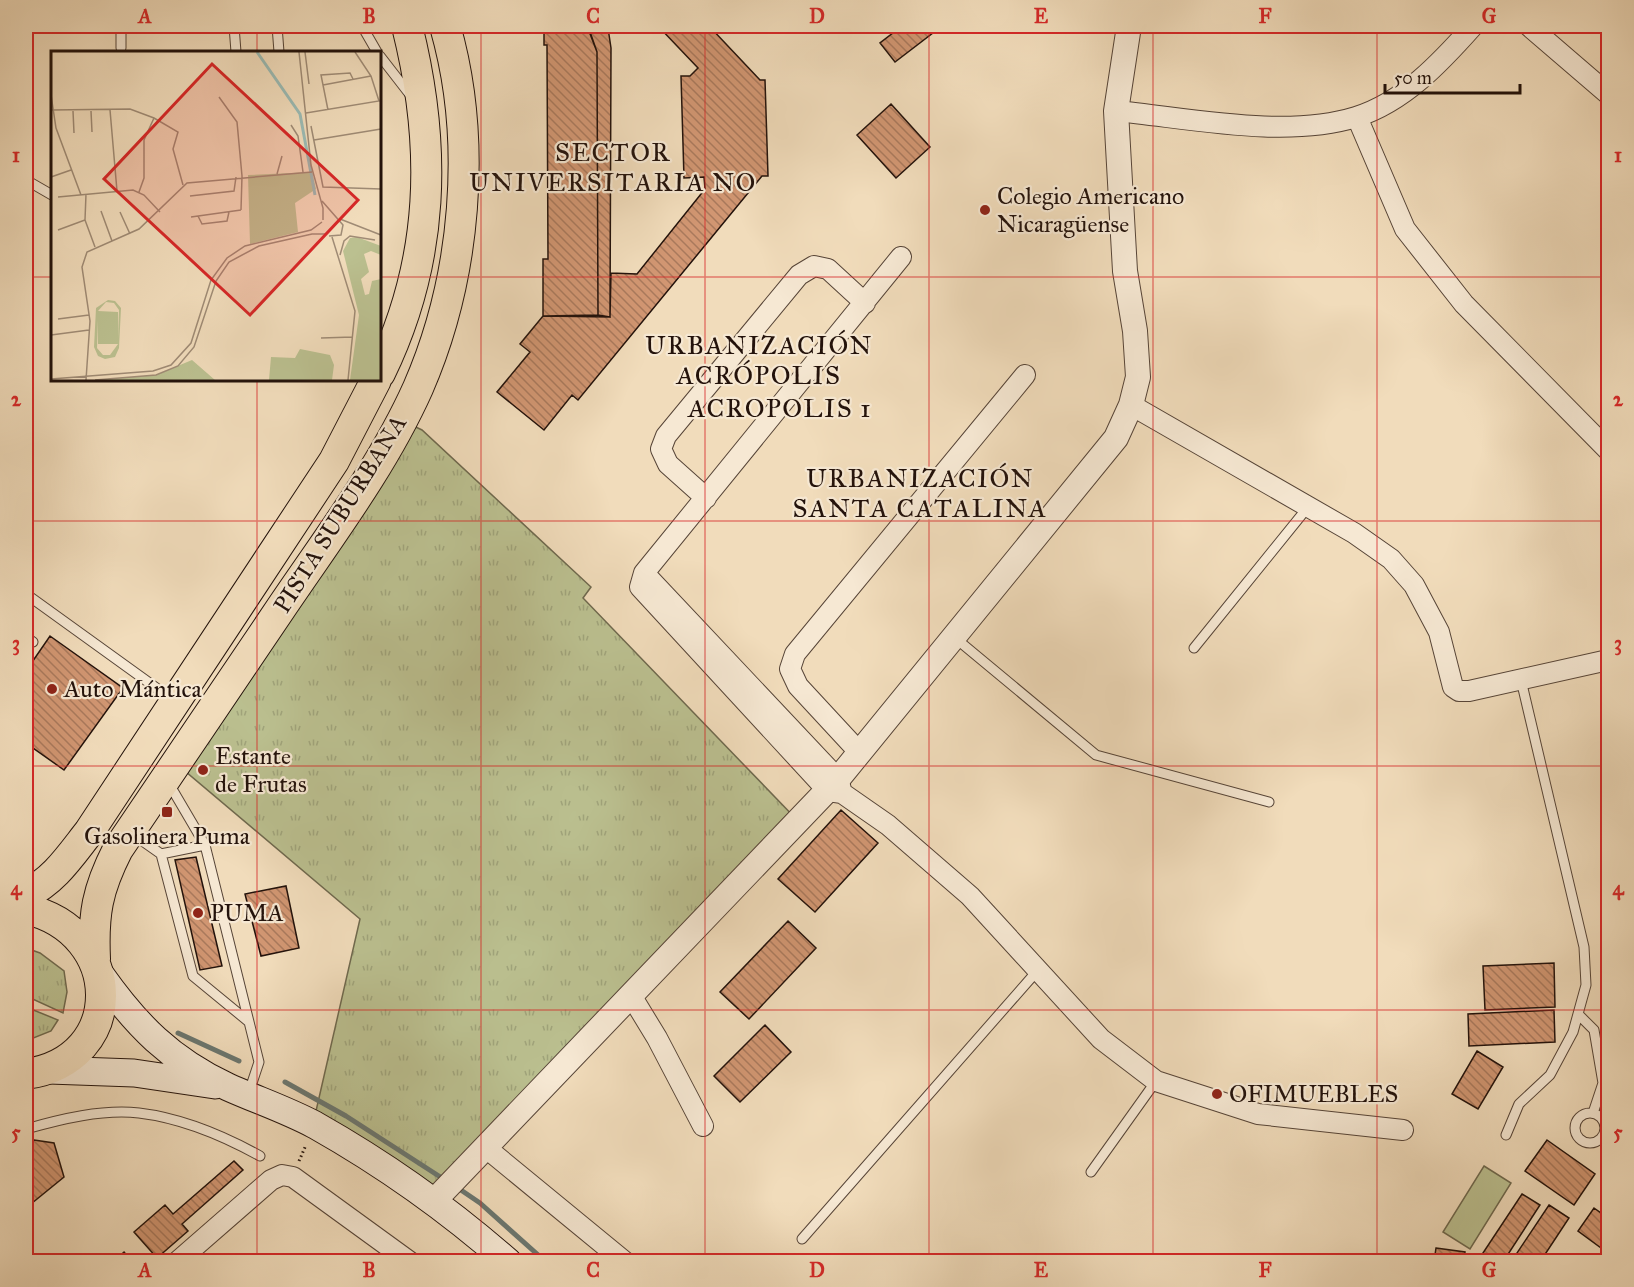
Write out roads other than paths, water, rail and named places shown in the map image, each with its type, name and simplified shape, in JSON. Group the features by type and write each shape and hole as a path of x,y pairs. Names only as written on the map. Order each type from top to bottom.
{"main road":[{"path":"381,370 404,313 420,255 428,197 423,105 407,26"},
{"name":"PISTA SUBURBANA","path":"37,1072 71,1055 92,1030 100,1010 93,922 99,891 118,849 347,511 418,388 443,316 455,264 461,207 463,161 459,98 445,26"},
{"name":"PISTA SUBURBANA","path":"26,894 46,882 78,846 334,461 375,381"},
{"path":"26,909 53,919 74,934 124,1008 166,1050 238,1090 315,1125 379,1163 442,1192 508,1262"},
{"path":"37,1072 134,1073 238,1090"}],"street":[{"path":"442,1192 836,788 860,753 1116,438 1131,405 1138,377 1135,332 1125,271 1116,111 1129,26"},
{"path":"1116,111 1307,128 1357,117 1403,93 1439,64 1473,26"},
{"path":"1529,26 1608,94"},
{"path":"1357,117 1405,229 1464,304 1608,450"},
{"path":"901,257 645,573 836,788 888,825 970,896 1101,1039 1156,1081 1257,1114 1403,1130"},
{"path":"706,498 668,464 661,449 666,436 799,275 813,266 828,269 865,303"},
{"path":"860,753 798,686 790,669 795,654 1025,375"},
{"path":"1131,405 1308,507 1391,558 1414,585 1439,632 1453,687 1459,691 1469,691 1608,660"},
{"path":"632,997 657,1038 703,1126"},
{"path":"485,1147 625,1262"},
{"path":"177,1262 271,1180 282,1175 293,1177 410,1262"}],"lane":[{"path":"121,26 121,48"},
{"path":"234,26 236,51"},
{"path":"278,26 279,51"},
{"path":"362,26 376,51"},
{"path":"381,57 406,92 423,105"},
{"path":"26,180 51,194"},
{"path":"1194,648 1308,507"},
{"path":"26,594 175,702"},
{"path":"954,637 1096,754 1269,802"},
{"path":"1506,1135 1519,1104 1550,1075 1573,1032 1586,985 1584,947 1521,680"},
{"path":"166,778 205,845 259,1062 238,1090"},
{"path":"129,832 161,854 194,976 249,1022"},
{"path":"161,854 205,845"},
{"path":"802,1239 1038,969"},
{"path":"1578,1014 1594,1030 1603,1083 1593,1113"},
{"path":"1091,1172 1156,1081"},
{"path":"26,1129 81,1116 139,1113 193,1126 240,1144 260,1156"}],"waterway":[{"path":"178,1033 239,1061"},
{"path":"285,1082 346,1116 445,1180"},
{"path":"455,1186 480,1203 546,1262"}],"place":[{"name":"Colegio Americano Nicaragüense","path":"985,210"},
{"name":"Auto Mántica","path":"52,689"},
{"name":"Estante de Frutas","path":"203,770"},
{"name":"Gasolinera Puma","path":"167,812"},
{"name":"PUMA","path":"198,913"},
{"name":"OFIMUEBLES","path":"1217,1094"}],"district":[{"name":"SECTOR UNIVERSITARIA NO","path":"613,167"},
{"name":"URBANIZACIÓN ACRÓPOLIS","path":"759,360"},
{"name":"ACROPOLIS 1","path":"780,408"},
{"name":"URBANIZACIÓN SANTA CATALINA","path":"920,493"}]}
